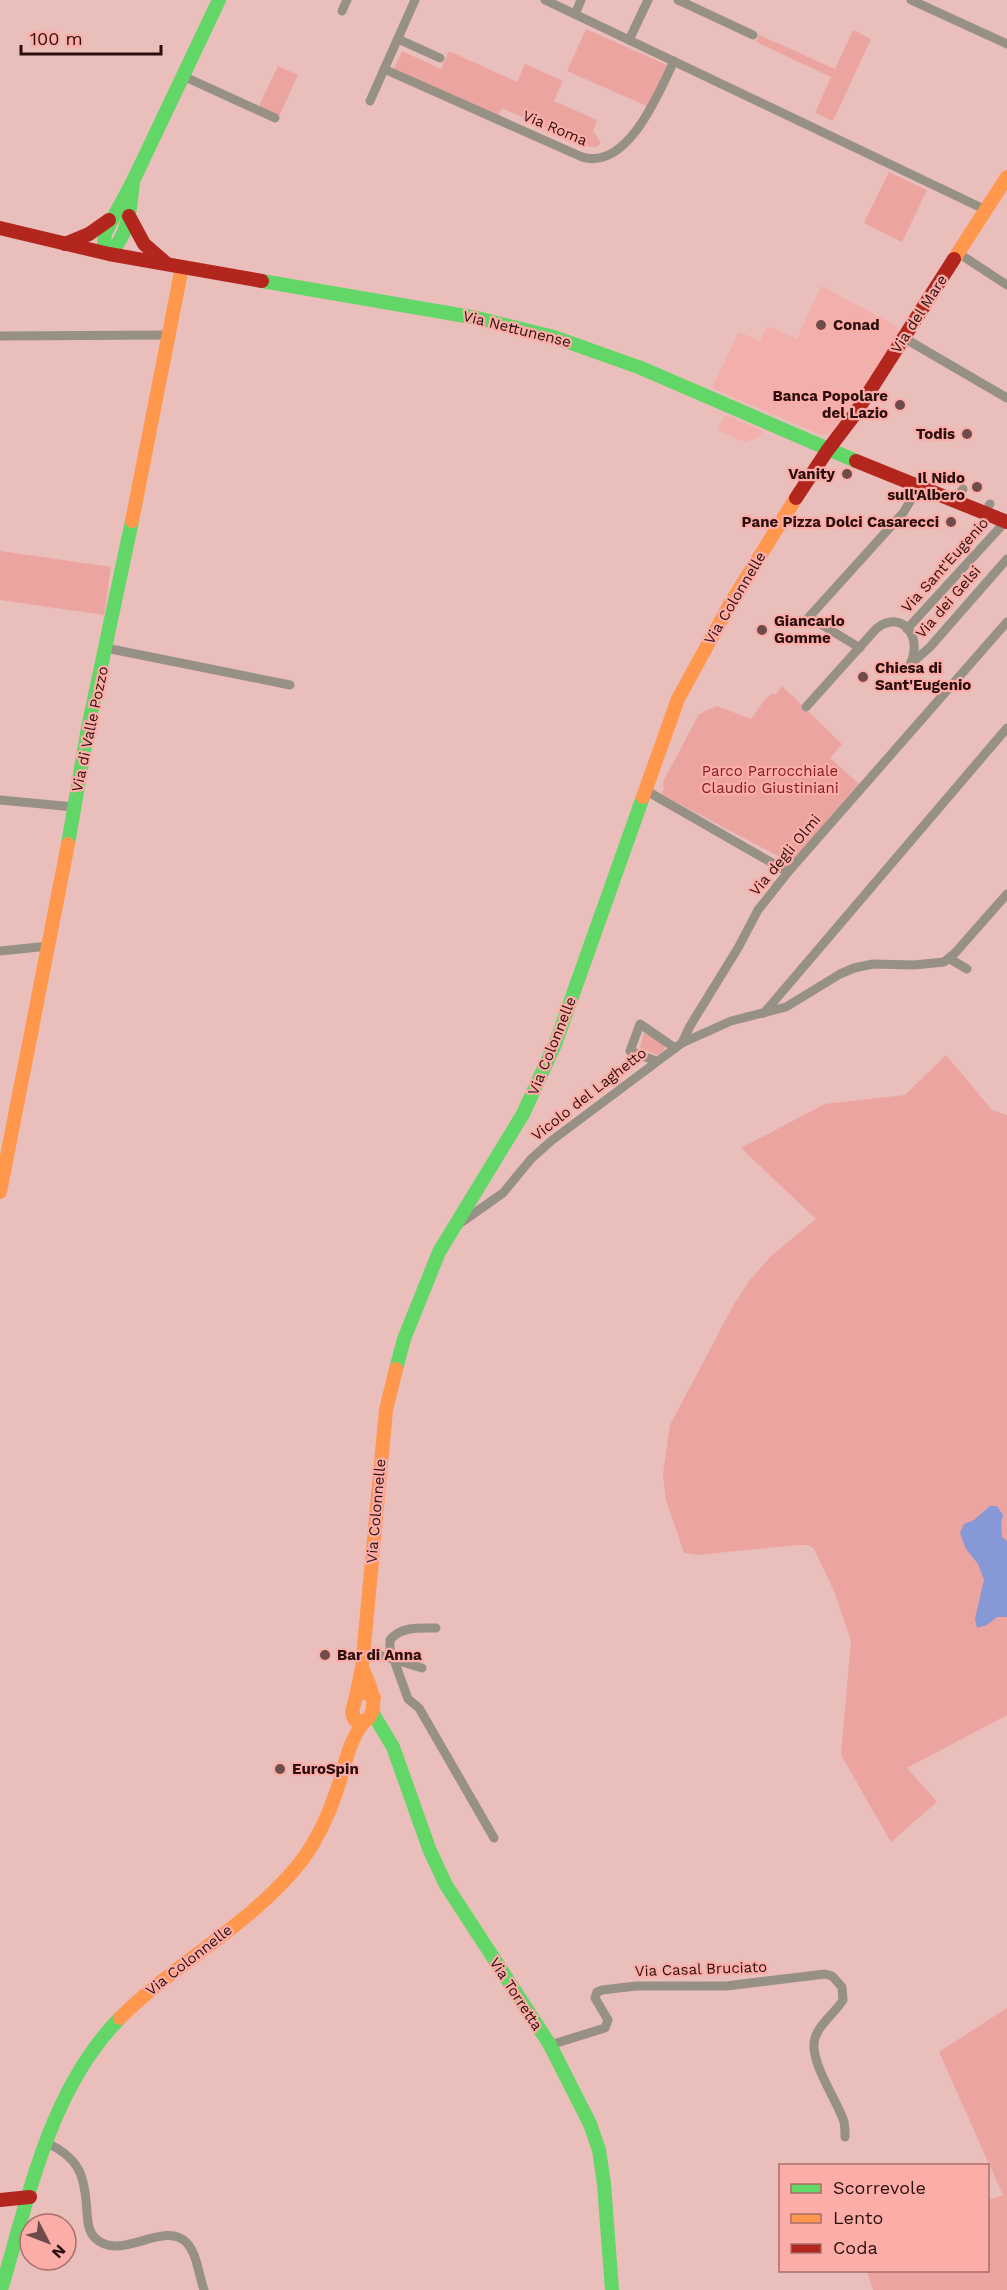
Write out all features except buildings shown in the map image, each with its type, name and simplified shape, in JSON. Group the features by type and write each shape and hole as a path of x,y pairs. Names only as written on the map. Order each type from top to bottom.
{"main road":[{"path":"133,181 129,216 122,240 109,254 104,245 104,237 219,0"},
{"name":"Via del Mare","path":"828,449 855,414 1007,177"},
{"path":"129,216 144,244 167,264"},
{"path":"65,244 95,231 113,217"},
{"name":"Via Nettunense","path":"0,228 109,254 477,318 530,330 642,368 828,449 1006,522"},
{"name":"Via di Valle Pozzo","path":"0,1192 49,946 88,728 182,267"},
{"name":"Via Colonnelle","path":"362,1721 352,1712 363,1662 388,1396 410,1322 429,1274 452,1229 519,1121 539,1083 560,1032 678,699 693,668 740,587 828,449"},
{"name":"Via Colonnelle","path":"1,2290 47,2143 73,2079 110,2028 151,1990 258,1905 301,1860 320,1832 362,1721 374,1698 363,1662"},
{"path":"356,1696 364,1691 374,1698"},
{"name":"Via Torretta","path":"362,1721 393,1747 430,1851 446,1885 550,2045 584,2109 598,2150 604,2184 612,2290"},
{"path":"0,2200 30,2197"}],"street":[{"path":"342,10 347,0"},
{"path":"370,101 415,0"},
{"path":"545,0 986,210"},
{"path":"575,14 581,0"},
{"path":"628,39 648,0"},
{"path":"678,0 753,35"},
{"path":"912,0 1007,44"},
{"path":"398,39 440,58"},
{"name":"Via Roma","path":"384,69 582,157 592,159 603,158 612,153 632,135 650,109 674,61"},
{"path":"183,76 275,118"},
{"path":"958,254 1007,285"},
{"path":"0,336 168,335"},
{"path":"904,338 1007,398"},
{"path":"860,648 809,617 903,513 919,487"},
{"name":"Via Sant'Eugenio","path":"907,629 1006,522"},
{"name":"Via dei Gelsi","path":"907,629 915,644 915,654 910,664 930,647 1007,558"},
{"path":"806,707 876,629 886,623 897,622 907,629"},
{"name":"Via degli Olmi","path":"679,1045 738,948 758,910 788,872 1007,622"},
{"path":"106,648 290,685"},
{"path":"764,1013 1007,728"},
{"path":"645,790 788,872"},
{"path":"0,800 74,807"},
{"path":"967,969 950,958 1007,894"},
{"path":"0,951 49,946"},
{"name":"Vicolo del Laghetto","path":"452,1229 503,1193 531,1160 551,1141 679,1045 731,1021 791,1005 840,974 854,968 873,964 914,965 950,958"},
{"path":"656,1061 630,1051 640,1024 679,1045"},
{"path":"436,1628 411,1628 396,1634 390,1640 392,1659 408,1699 419,1708 494,1838"},
{"path":"363,1662 380,1655 422,1668"},
{"name":"Via Casal Bruciato","path":"550,2045 605,2028 608,2020 595,1995 602,1990 636,1986 726,1986 825,1974 832,1976 842,1987 843,2000 820,2029 815,2038 814,2048 830,2096 844,2123 845,2137"},
{"path":"47,2143 65,2152 78,2167 84,2184 88,2226 94,2236 112,2247 166,2236 178,2237 185,2241 190,2249 204,2290"}],"shaded area":[{"path":"821,286 896,326 899,332 850,412 833,433 821,435 712,388 739,332 760,341 767,326 797,339"},
{"path":"725,415 764,431 757,438 745,442 718,430"}],"green space":[{"path":"586,29 667,65 649,107 567,71"},
{"path":"853,30 871,39 833,121 815,113 831,77 756,42 759,35 835,69"},
{"path":"402,51 441,69 449,51 517,82 525,64 563,81 554,101 597,120 593,131 601,143 596,147 590,147 502,108 498,116 394,69"},
{"path":"278,66 298,75 279,116 259,106"},
{"path":"889,172 927,190 902,242 864,223"},
{"path":"0,551 111,567 104,615 0,600"},
{"name":"Parco Parrocchiale Claudio Giustiniani","path":"782,686 842,744 830,758 859,784 791,863 661,794 664,789 663,782 699,714 717,706 751,719 766,698 773,693 776,694"},
{"path":"646,1033 665,1046 664,1050 657,1055 640,1048 643,1034"},
{"path":"946,1055 992,1110 1007,1115 1007,1715 907,1768 937,1802 891,1842 841,1755 851,1641 834,1591 814,1549 809,1545 798,1545 697,1555 684,1553 666,1500 663,1474 670,1425 734,1304 750,1280 771,1256 816,1219 741,1148 825,1104 905,1095"},
{"path":"1007,2008 1007,2290 873,2290 867,2272 989,2272 989,2200 1003,2195 939,2052"}],"water":[{"path":"990,1506 997,1506 1003,1515 1002,1537 1007,1541 1007,1617 997,1617 987,1625 977,1628 975,1619 984,1580 978,1564 966,1549 960,1533 964,1524 974,1520"}],"traffic: fast":[{"path":"133,181 130,211 125,229 109,254 104,245 105,233 133,181 219,0"},
{"path":"262,281 477,318 554,337 641,368 856,461"},
{"path":"68,844 88,728 132,521"},
{"path":"396,1369 404,1339 439,1252 523,1114 556,1042 643,797"},
{"path":"372,1712 393,1747 430,1851 446,1885 550,2045 590,2124 599,2150 604,2184 612,2290"},
{"path":"1,2290 32,2182 59,2111 75,2078 96,2047 120,2018"}],"traffic: slow":[{"path":"954,259 1007,177"},
{"path":"132,521 182,267"},
{"path":"643,797 678,699 730,604 796,498"},
{"path":"0,1192 68,844"},
{"path":"356,1696 362,1668 386,1410 396,1369"},
{"path":"362,1668 372,1694 373,1700 373,1707 368,1719 361,1722 354,1719 352,1712 356,1696 364,1691 374,1698"},
{"path":"120,2018 142,1997 238,1923 283,1882 303,1859 327,1817 351,1746 364,1722"}],"traffic: jam":[{"path":"129,216 144,244 167,264"},
{"path":"65,244 89,234 109,220"},
{"path":"0,228 109,254 262,281"},
{"path":"796,498 855,414 954,259"},
{"path":"856,461 1007,522"},
{"path":"0,2200 30,2197"}],"place":[{"name":"Conad","path":"821,325"},
{"name":"Banca Popolare del Lazio","path":"900,405"},
{"name":"Todis","path":"967,434"},
{"name":"Vanity","path":"847,474"},
{"name":"Il Nido sull'Albero","path":"977,487"},
{"name":"Pane Pizza Dolci Casarecci","path":"951,522"},
{"name":"Giancarlo Gomme","path":"762,630"},
{"name":"Chiesa di Sant'Eugenio","path":"863,677"},
{"name":"Bar di Anna","path":"325,1655"},
{"name":"EuroSpin","path":"280,1769"}]}
